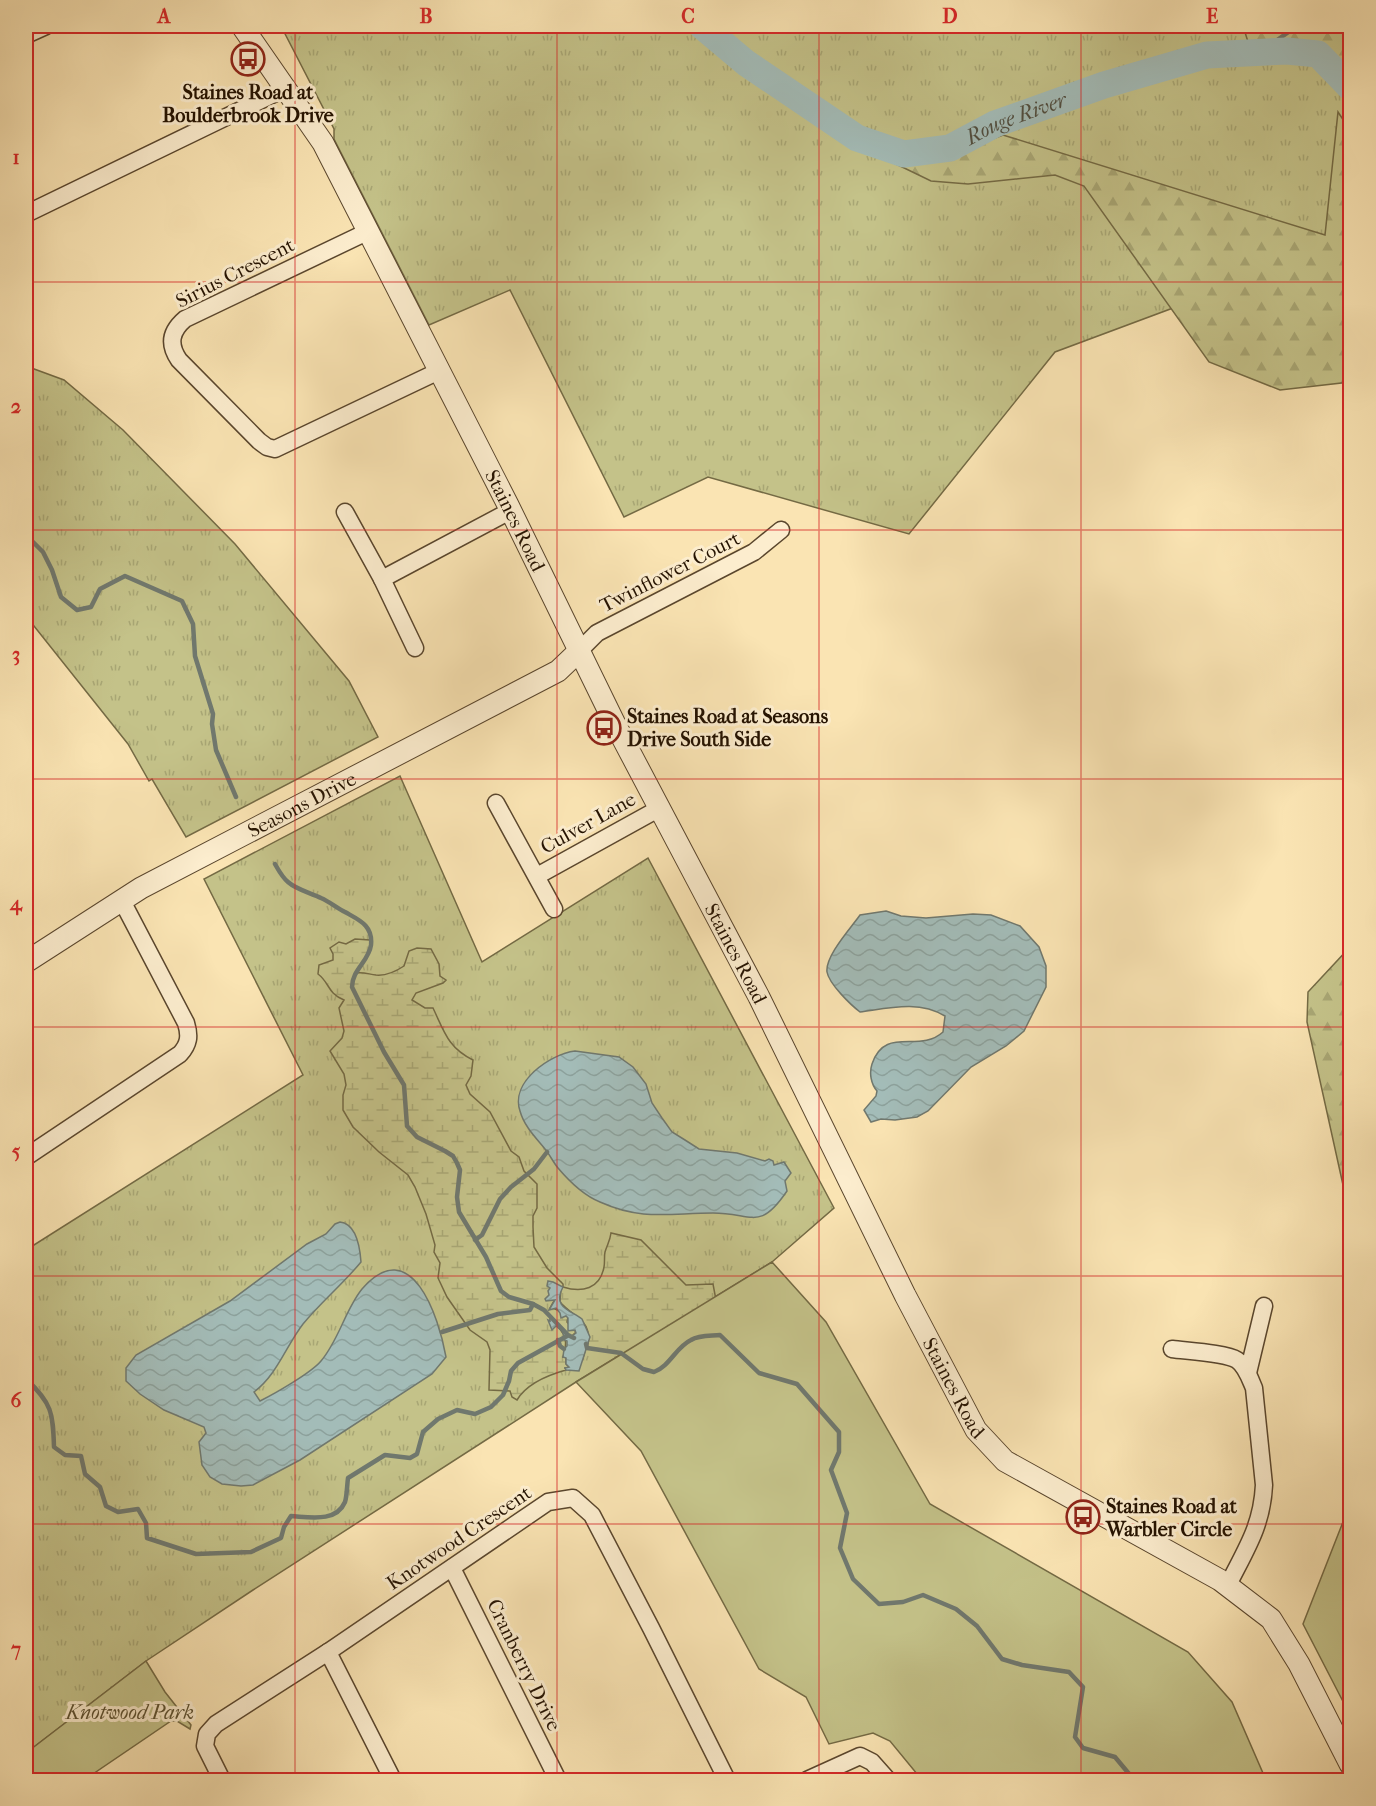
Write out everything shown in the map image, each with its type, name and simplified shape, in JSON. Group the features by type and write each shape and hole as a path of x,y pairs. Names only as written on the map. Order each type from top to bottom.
{"street":[{"path":"26,35 46,26"},
{"name":"Staines Road","path":"242,26 323,143 579,651 759,997 905,1295 976,1430 1005,1461 1228,1585 1271,1619 1299,1664 1350,1764"},
{"path":"26,214 286,88"},
{"name":"Sirius Crescent","path":"369,231 185,319 172,334 174,354 259,441 275,449 439,371"},
{"path":"345,512 382,579 415,648"},
{"path":"382,579 510,512"},
{"name":"Twinflower Court","path":"579,651 597,633 754,552 781,530"},
{"name":"Seasons Drive","path":"26,962 121,899 558,671 579,651"},
{"name":"Culver Lane","path":"496,803 554,909"},
{"name":"Culver Lane","path":"537,876 660,808"},
{"path":"26,1157 180,1054 186,1047 189,1038 186,1023 121,899"},
{"path":"1248,1374 1264,1306"},
{"path":"1172,1349 1238,1360 1254,1388 1264,1500 1256,1529 1228,1585"},
{"name":"Knotwood Crescent","path":"222,1780 206,1746 207,1734 216,1724 328,1652 548,1502 573,1498 592,1515 727,1780"},
{"name":"Cranberry Drive","path":"452,1568 558,1780"},
{"path":"328,1652 393,1780"},
{"path":"807,1780 860,1756 872,1762 888,1780"}],"green space":[{"path":"281,26 1313,26 1350,100 1350,242 1055,352 909,534 708,477 624,517 510,290 429,325 334,139 334,129"},
{"path":"1243,26 1350,26 1350,86 1330,61 1299,43 1249,45"},
{"path":"1338,112 1350,130 1350,382 1280,390 1209,362 1084,186 1055,175 968,184 931,181 896,164 953,154 1003,135 1325,235"},
{"path":"26,366 64,380 123,430 235,544 349,681 378,737 186,837 152,779 149,781 128,744 26,616"},
{"path":"400,776 482,962 648,858 834,1208 772,1262 576,1382 253,1590 146,1661 26,1753 26,1250 303,1075 204,879","holes":["568,1335 589,1337 583,1358"]},
{"path":"355,939 370,940 368,954 356,973 380,975 390,973 404,966 409,951 417,948 431,949 439,964 440,976 446,980 416,993 412,1000 425,1008 433,1008 452,1044 473,1060 471,1076 466,1085 470,1094 490,1112 511,1151 519,1157 524,1171 537,1184 537,1208 533,1216 534,1247 547,1268 563,1284 563,1287 577,1290 589,1288 599,1280 611,1233 641,1240 686,1285 713,1284 716,1300 637,1365 621,1353 587,1348 588,1331 582,1321 560,1302 561,1287 549,1283 551,1288 549,1299 555,1299 550,1308 568,1317 567,1322 576,1332 572,1336 568,1335 550,1316 564,1335 566,1343 563,1357 566,1357 566,1364 569,1367 532,1384 517,1400 512,1397 510,1391 489,1390 490,1350 487,1342 470,1330 447,1297 438,1278 440,1263 434,1252 435,1245 426,1214 415,1187 408,1175 353,1127 343,1110 346,1085 344,1074 330,1051 342,1038 344,1031 339,1008 344,1000 331,991 318,974 319,965 333,960 330,948 339,942 346,944"},
{"path":"1350,947 1350,1234 1345,1194 1307,1022 1308,992"},
{"path":"772,1262 826,1322 930,1504 1188,1652 1232,1702 1266,1780 922,1780 890,1741 873,1733 829,1744 806,1697 759,1669 641,1451 576,1382"},
{"path":"1350,1504 1350,1715 1303,1624"},
{"name":"Knotwood Park","path":"146,1661 165,1692 191,1725 190,1729 177,1721 171,1721 84,1780 29,1780 26,1776 26,1753"}],"water":[{"path":"886,911 901,916 926,918 973,914 991,915 1020,926 1039,947 1046,966 1046,987 1024,1031 1006,1046 971,1067 928,1111 917,1117 881,1119 871,1122 864,1110 876,1096 877,1091 872,1082 871,1071 878,1052 894,1043 934,1038 943,1032 945,1016 925,1008 914,1007 893,1007 860,1012 841,994 829,977 827,965 830,958 860,915"},
{"path":"575,1051 619,1057 633,1067 646,1084 652,1103 672,1132 699,1149 737,1153 765,1161 769,1159 774,1165 784,1162 791,1173 785,1181 787,1191 769,1212 754,1217 713,1213 643,1214 615,1208 589,1196 556,1166 524,1122 518,1100 526,1080 534,1071 554,1058"},
{"path":"340,1222 346,1224 354,1232 361,1262 303,1324 275,1369 254,1392 260,1401 316,1366 333,1344 351,1306 362,1289 379,1274 395,1270 408,1275 420,1287 437,1321 446,1357 432,1374 300,1460 253,1485 222,1484 210,1477 202,1465 199,1442 206,1433 204,1427 164,1410 140,1394 126,1381 126,1368 136,1355 230,1301"},
{"path":"548,1281 563,1287 560,1294 561,1304 582,1319 590,1337 579,1371 566,1370 565,1368 569,1367 566,1364 566,1358 563,1357 567,1341 562,1339 564,1336 562,1331 556,1326 552,1330 548,1320 550,1321 550,1315 568,1335 572,1336 576,1333 575,1330 568,1331 566,1316 561,1318 556,1308 549,1310 555,1300 546,1301 545,1299 549,1295"}],"waterway":[{"name":"Rouge River","path":"702,26 746,63 857,138 904,154 950,148 995,124 1104,85 1207,55 1287,51 1318,54 1350,87"},
{"path":"1273,43 1297,26"},
{"path":"26,538 29,538 43,552 61,597 77,610 91,607 100,589 125,576 182,601 193,624 195,656 213,714 212,724 216,750 236,797"},
{"path":"275,864 282,876 292,885 327,901 360,921 367,928 371,938 370,951 355,976 352,987 384,1052 404,1085 407,1126 417,1137 453,1156 457,1163 460,1170 457,1197 459,1212 486,1257 501,1291 509,1297 544,1310 568,1335 574,1338"},
{"path":"475,1240 482,1235 500,1199 534,1169 547,1152"},
{"path":"442,1332 498,1314 530,1310 533,1304"},
{"path":"586,1344 587,1348 621,1353 643,1369 654,1372 694,1338 720,1335 759,1373 797,1384 839,1432 839,1452 831,1470 847,1513 840,1548 853,1579 879,1604 903,1602 923,1595 956,1609 977,1626 1002,1659 1022,1665 1069,1672 1083,1687 1075,1737 1083,1748 1115,1757 1130,1775 1129,1780"},
{"path":"26,1379 41,1395 49,1409 52,1417 54,1447 65,1455 81,1456 85,1474 100,1487 106,1506 118,1512 138,1509 146,1523 147,1538 196,1554 251,1552 281,1538 284,1527 291,1516 314,1518 329,1516 341,1509 347,1494 348,1478 385,1455 410,1458 417,1454 423,1432 438,1419 457,1410 475,1414 491,1407 503,1395 511,1371 518,1363 567,1336"},
{"path":"558,1340 564,1349"},
{"path":"26,1342 29,1344 26,1356"}],"place":[{"name":"Staines Road at Boulderbrook Drive","path":"248,59"},
{"name":"Staines Road at Seasons Drive South Side","path":"604,728"},
{"name":"Staines Road at Warbler Circle","path":"1083,1517"}]}
